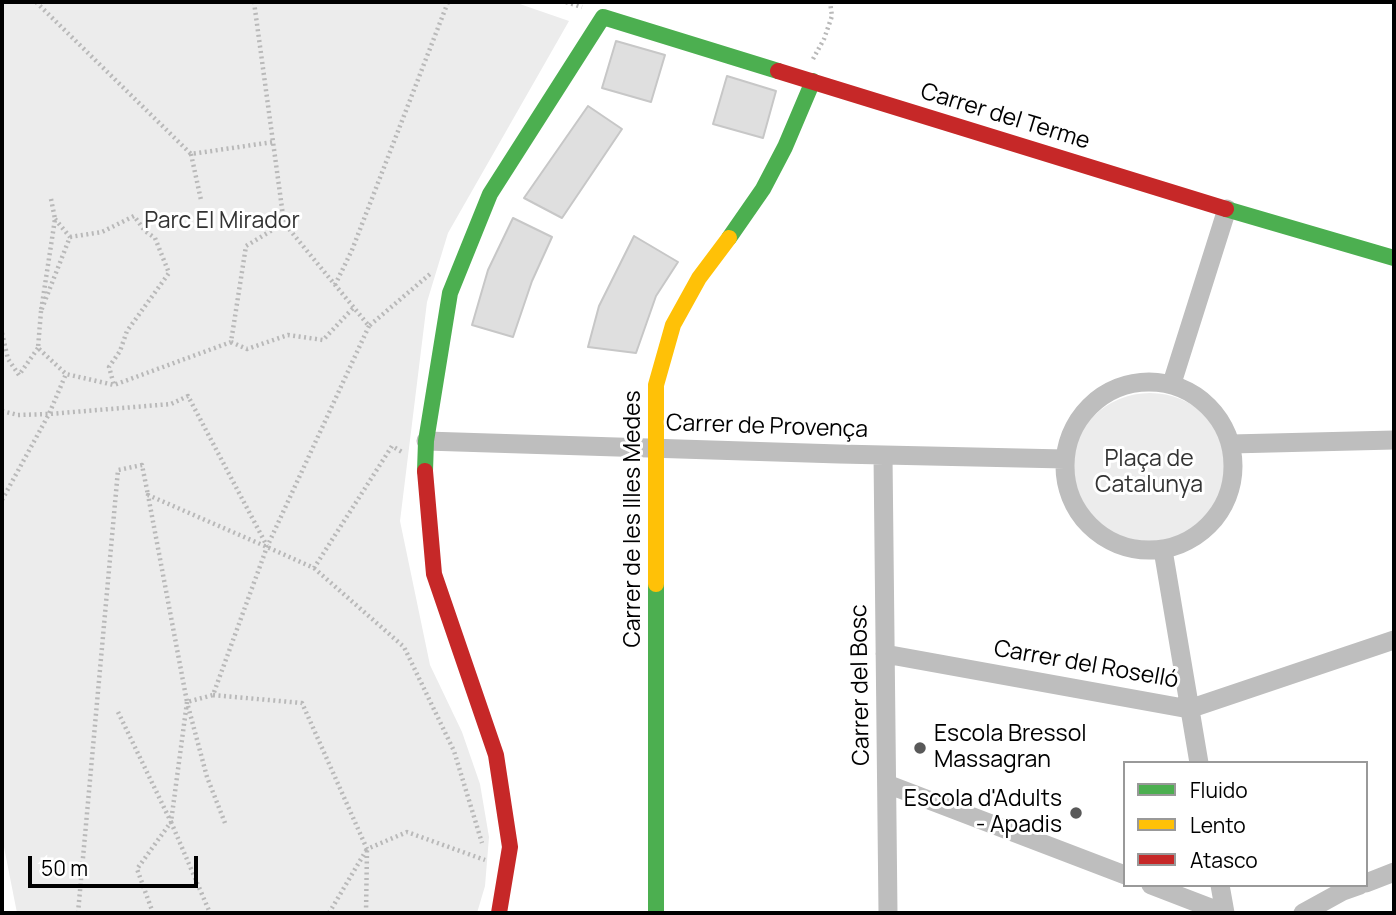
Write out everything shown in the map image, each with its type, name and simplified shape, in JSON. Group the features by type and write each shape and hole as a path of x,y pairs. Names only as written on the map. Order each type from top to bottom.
{"street":[{"name":"Carrer del Terme","path":"426,441 450,293 490,194 603,17 1394,258"},
{"name":"Carrer de les Illes Medes","path":"656,913 656,385 674,325 699,278 763,189 785,147 807,79"},
{"path":"1172,383 1227,209"},
{"path":"1143,381 1172,383 1209,406 1225,429 1231,444 1234,472 1231,491 1216,518 1199,536 1163,550 1131,550 1114,544 1088,526 1077,513 1066,485 1063,466 1073,427 1090,405 1102,395 1128,384 1143,381"},
{"path":"1231,444 1394,440"},
{"name":"Carrer de Provença","path":"426,441 883,456 1065,459"},
{"path":"426,441 425,482 434,574 496,755 510,847 499,913"},
{"name":"Carrer del Bosc","path":"883,456 888,913"},
{"path":"1163,550 1199,761"},
{"name":"Carrer del Roselló","path":"885,654 1189,709 1394,640"},
{"path":"887,784 1123,874"},
{"path":"1368,882 1394,872"},
{"path":"1156,887 1225,913"},
{"path":"1220,887 1225,913"},
{"path":"1303,913 1354,887"}],"path":[{"path":"36,2 191,154 201,200"},
{"path":"254,2 284,222 369,326"},
{"path":"335,285 352,250 447,2"},
{"path":"807,79 832,16 830,2"},
{"path":"191,154 274,142"},
{"path":"2,333 8,359 19,374 38,348 55,219 51,199"},
{"path":"70,237 102,232 134,216 145,231 155,238 169,273 127,331 120,351 109,367 114,385"},
{"path":"55,219 70,237"},
{"path":"231,342 246,246 284,222"},
{"path":"41,311 70,237"},
{"path":"213,695 267,547 369,326 437,268"},
{"path":"38,348 66,374 114,385 231,342 247,349 288,335 323,341 354,307"},
{"path":"2,500 49,414 66,374"},
{"path":"2,411 18,415 49,414 171,404 188,396 267,547"},
{"path":"314,568 392,446 408,456"},
{"path":"78,913 118,470 142,465 187,702 207,777 225,823"},
{"path":"148,495 314,568 404,647 454,751 487,861 407,832 367,849 329,913"},
{"path":"187,702 213,695 302,703 367,849 366,913"},
{"path":"153,913 137,869 171,822 187,702"},
{"path":"118,712 171,822 210,913"}],"green space":[{"name":"Parc El Mirador","path":"2,2 514,2 569,21 448,233 427,302 400,521 430,665 462,732 480,784 489,837 485,886 477,913 17,913 2,837"},
{"name":"Plaça de Catalunya","path":"1150,393 1181,399 1195,406 1207,417 1218,429 1225,443 1231,474 1225,505 1218,519 1207,531 1195,542 1181,549 1150,555 1119,549 1105,542 1093,531 1082,519 1075,505 1069,474 1075,443 1082,429 1093,417 1105,406 1119,399"}],"building":[{"path":"616,41 665,55 651,102 602,88"},
{"path":"727,76 776,91 763,138 713,124"},
{"path":"588,106 622,129 562,218 524,198"},
{"path":"513,218 552,237 532,281 513,337 472,325 488,270"},
{"path":"634,236 678,262 656,296 636,353 588,347 599,306"}],"traffic: fast":[{"path":"425,471 426,441 450,293 490,194 603,17 778,71"},
{"path":"729,238 763,189 785,147 813,81"},
{"path":"1226,209 1394,258"},
{"path":"656,584 656,913"}],"traffic: slow":[{"path":"656,584 656,385 673,325 699,278 729,238"}],"traffic: jam":[{"path":"778,71 1226,209"},
{"path":"425,471 434,574 496,755 510,847 499,913"}],"place":[{"name":"Escola Bressol Massagran","path":"920,748"},
{"name":"Escola d'Adults - Apadis","path":"1076,813"}]}
